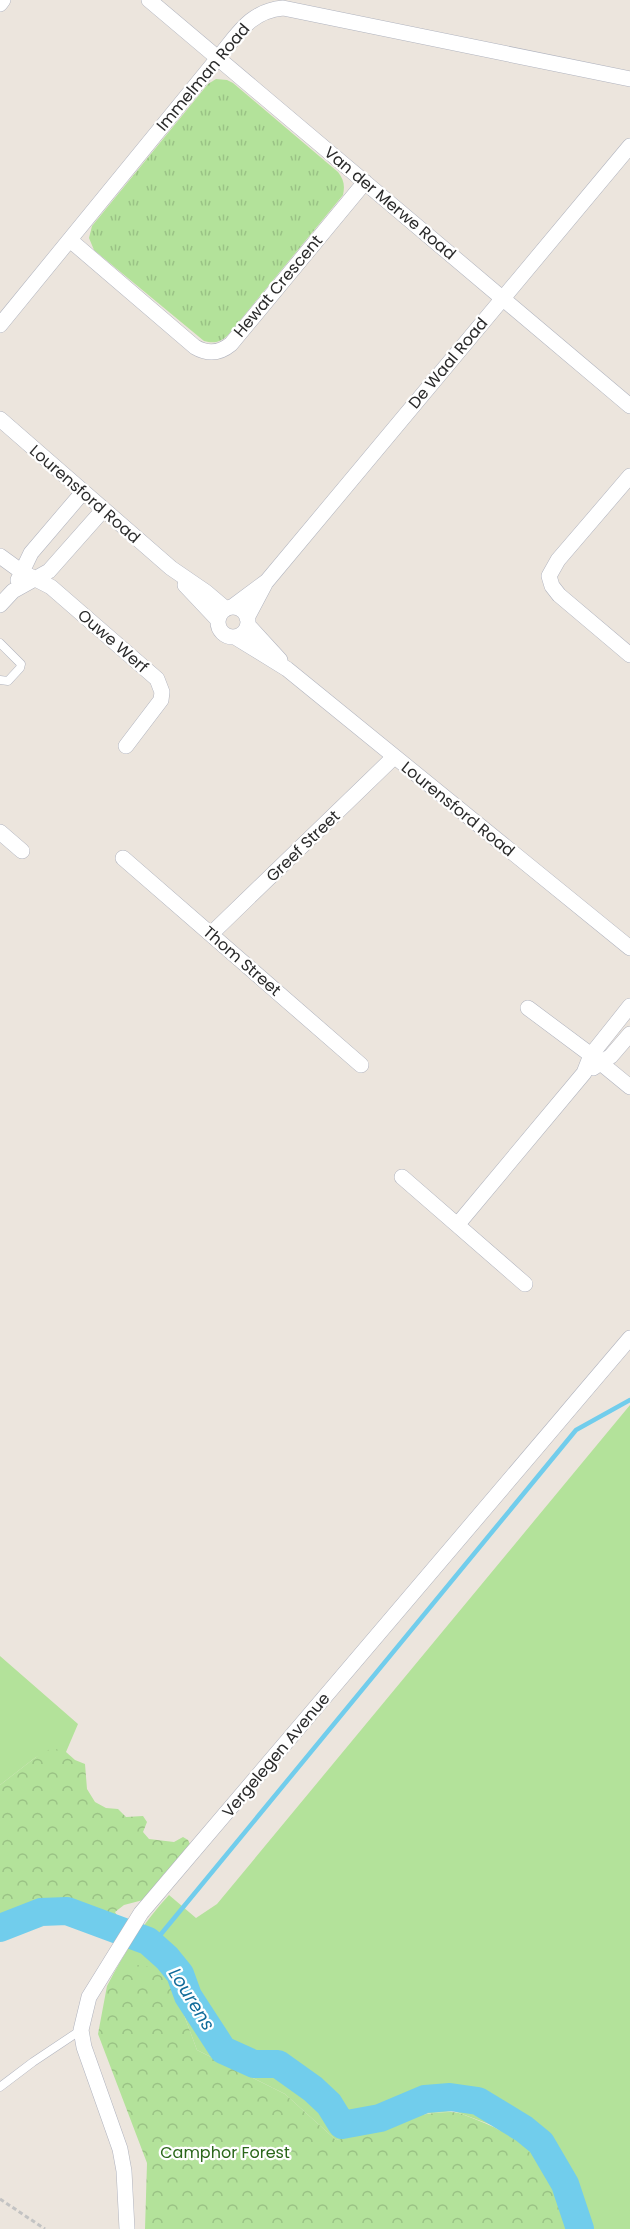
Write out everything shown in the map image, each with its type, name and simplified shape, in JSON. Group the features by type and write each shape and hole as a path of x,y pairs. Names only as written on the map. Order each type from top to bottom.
{"street":[{"path":"0,4 3,0"},
{"name":"Van der Merwe Road","path":"149,0 630,406"},
{"name":"Immelman Road","path":"0,325 218,58 258,14 268,9 284,8 630,79"},
{"name":"De Waal Road","path":"247,621 267,581 630,146"},
{"name":"Hewat Crescent","path":"69,240 195,347 214,352 231,344 364,182"},
{"name":"Lourensford Road","path":"0,419 103,510 225,612"},
{"path":"630,476 558,560 549,576 552,586 559,595 630,655"},
{"path":"0,605 28,575 31,553 83,492"},
{"path":"28,575 49,571 103,510"},
{"name":"Ouwe Werf","path":"0,556 51,587 157,679 162,692 161,700 126,746"},
{"name":"De Waal Road","path":"225,612 267,581"},
{"path":"241,610 247,621 243,633 235,637 226,636 220,629 225,612 241,610"},
{"name":"Lourensford Road","path":"247,621 287,669"},
{"name":"Lourensford Road","path":"235,637 287,669 630,948"},
{"name":"Greef Street","path":"211,934 394,758"},
{"path":"0,832 22,851"},
{"name":"Thom Street","path":"123,858 361,1065"},
{"path":"596,1060 630,1006"},
{"path":"528,1008 630,1087"},
{"path":"458,1224 584,1073 596,1060 630,1034"},
{"path":"402,1177 525,1284"},
{"name":"Vergelegen Avenue","path":"127,2229 124,2171 120,2149 84,2047 81,2030 88,1997 141,1913 630,1338"}],"lane":[{"path":"0,643 21,664 8,681 0,680"},
{"path":"0,2087 81,2030"}],"path":[{"path":"0,2199 45,2229"}],"green space":[{"path":"216,79 233,83 338,172 343,180 344,189 343,195 228,335 220,341 211,342 204,341 94,250 89,238 92,226 208,84"},
{"path":"630,1405 630,2229 572,2229 569,2218 497,2127 454,2111 421,2114 336,2140 285,2094 197,2050 167,1969 107,1986 135,1938 169,1895 196,1918 217,1904"},
{"path":"0,1656 78,1724 66,1752 36,1757 0,1785"},
{"path":"52,1748 66,1752 75,1760 85,1764 87,1789 95,1802 106,1808 118,1809 126,1817 143,1816 147,1822 143,1832 149,1839 174,1842 183,1837 191,1846 163,1875 152,1894 143,1900 124,1905 115,1912 122,1924 113,1926 71,1907 45,1906 0,1919 0,1785 36,1757"},
{"name":"Camphor Forest","path":"137,1965 167,1969 197,2050 285,2094 336,2140 407,2118 451,2112 477,2120 511,2137 539,2162 550,2177 560,2193 572,2229 145,2229 147,2163 98,2034 107,1986"}],"waterway":[{"path":"152,1945 576,1430 630,1400"},
{"name":"Lourens","path":"0,1928 41,1912 67,1911 148,1941 167,1958 180,1974 188,1996 223,2050 254,2064 278,2064 313,2089 329,2104 342,2125 380,2118 425,2099 450,2097 478,2101 524,2129 541,2143 565,2184 580,2229"}]}
